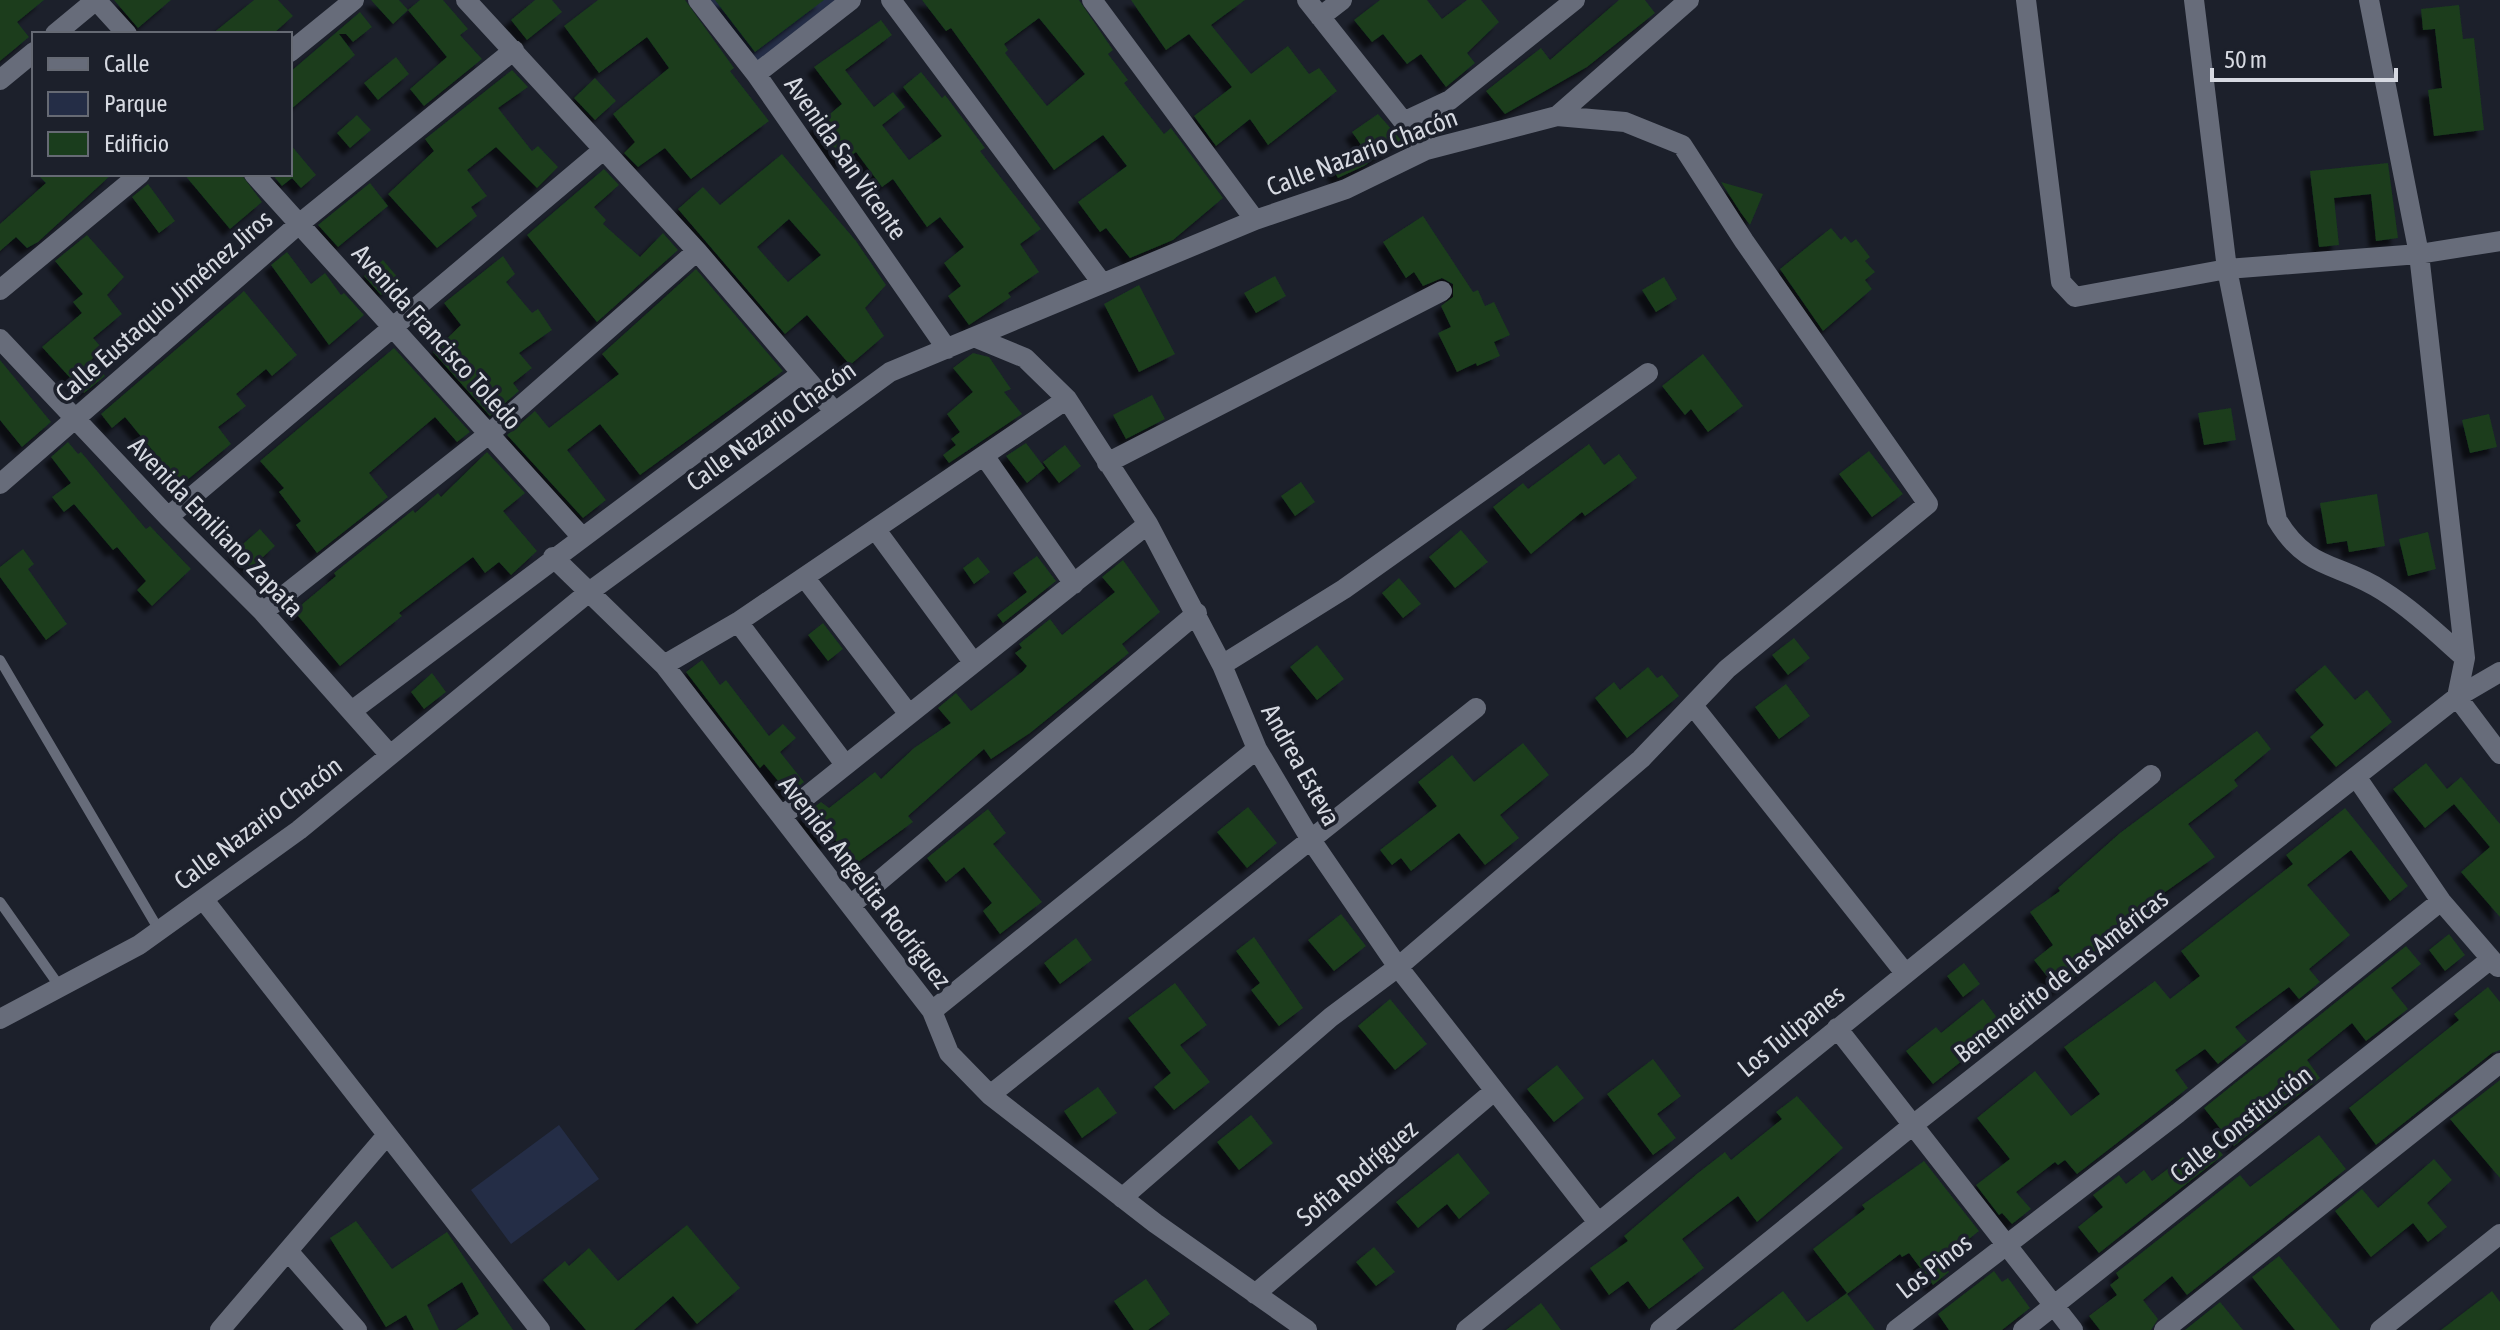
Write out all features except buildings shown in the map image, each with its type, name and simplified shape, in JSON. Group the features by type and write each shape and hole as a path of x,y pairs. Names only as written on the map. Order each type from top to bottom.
{"street":[{"path":"57,32 96,0 125,32"},
{"path":"292,50 354,0"},
{"path":"466,0 697,251 834,411"},
{"name":"Avenida San Vicente","path":"698,0 756,74 947,349"},
{"path":"756,74 851,0"},
{"path":"891,0 1102,283"},
{"path":"1092,0 1255,220"},
{"path":"1307,0 1426,150"},
{"path":"1320,17 1342,0"},
{"path":"1403,122 1450,100 1575,0"},
{"path":"1557,116 1689,0"},
{"path":"2026,0 2061,282 2075,297 2227,269 2419,254 2500,241"},
{"path":"2194,0 2227,269 2277,520 2288,537 2309,558 2381,589 2465,658"},
{"path":"2369,0 2419,254 2465,658 2457,697 2500,754"},
{"name":"Calle Eustaquio Jiménez Jiros","path":"0,484 299,224 514,50"},
{"path":"0,80 32,54"},
{"name":"Calle Nazario Chacón","path":"0,1019 159,930 299,830 589,592 890,372 1255,220 1346,189 1426,150 1557,116 1625,122 1682,145 1744,241 1928,504 1727,669 1694,707"},
{"path":"168,517 603,150"},
{"path":"0,290 138,176"},
{"name":"Avenida Francisco Toledo","path":"256,176 581,536"},
{"path":"263,612 490,433 697,251"},
{"path":"1107,463 1442,291"},
{"name":"Andrea Esteva","path":"974,337 1025,358 1067,399 1148,524 1197,613 1257,749 1311,840 1398,967 1597,1221"},
{"name":"Avenida Emiliano Zapata","path":"0,339 168,517 263,612 390,755"},
{"path":"1222,665 1344,589 1648,373"},
{"path":"353,710 801,374"},
{"path":"664,665 805,578 1067,399"},
{"path":"985,457 1074,584"},
{"path":"782,816 844,763 1148,524"},
{"path":"876,530 973,662"},
{"name":"Avenida Angelita Rodríguez","path":"553,557 664,665 932,1011 949,1053 990,1095 1122,1198 1307,1330"},
{"path":"805,578 908,713"},
{"path":"852,904 1197,613"},
{"path":"738,622 844,763"},
{"name":"Benemérito de las Américas","path":"1660,1330 1913,1125 2457,697 2500,672"},
{"path":"1122,1198 1331,1017 1398,967 1641,759 1694,707 1905,973"},
{"path":"990,1095 1476,708"},
{"path":"932,1011 1257,749"},
{"name":"Los Tulipanes","path":"1466,1330 2151,775"},
{"path":"2357,778 2441,901 2495,964"},
{"path":"203,899 540,1330"},
{"name":"Los Pinos","path":"1896,1330 2005,1243 2178,1113 2441,901"},
{"name":"Calle Constitución","path":"2023,1330 2495,964"},
{"path":"1837,1028 2073,1330"},
{"path":"2164,1330 2500,1063"},
{"name":"Sofia Rodríguez","path":"1255,1294 1493,1092"},
{"path":"220,1330 387,1135"},
{"path":"2380,1330 2500,1234"},
{"path":"288,1251 357,1330"}],"lane":[{"path":"0,660 159,930"},
{"path":"0,902 60,987"}],"green space":[{"path":"698,0 851,0 756,74"},
{"path":"559,1125 599,1179 511,1244 471,1190"}]}
